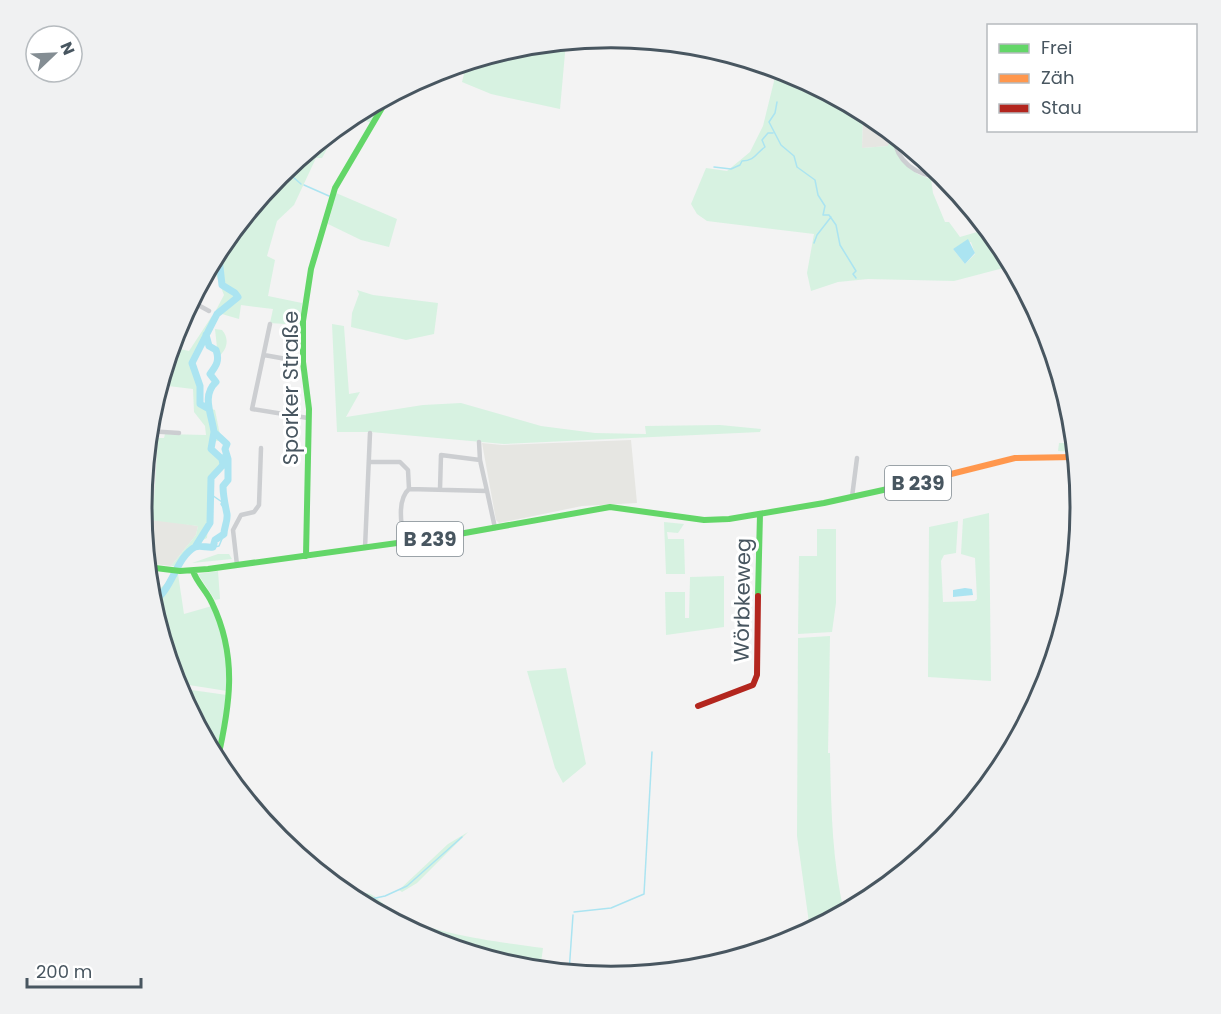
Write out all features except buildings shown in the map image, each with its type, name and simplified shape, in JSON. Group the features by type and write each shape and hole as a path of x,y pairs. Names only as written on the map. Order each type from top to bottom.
{"main road":[{"name":"Sporker Straße","path":"306,556 308,418 303,362 303,321 315,249 335,188 383,108"},
{"name":"B 239","path":"155,568 193,571 365,549 610,507 704,520 760,514 852,497 1011,457 1042,454 1067,456"},
{"name":"Wörbkeweg","path":"698,706 753,685 759,662 760,514"},
{"path":"193,571 212,602 230,657 228,714 220,748"}],"street":[{"path":"896,148 918,174 928,175"},
{"path":"198,305 209,311"},
{"path":"270,324 252,409 308,418"},
{"path":"264,355 303,362"},
{"path":"158,432 179,433"},
{"path":"365,549 370,434"},
{"path":"479,442 480,460 495,528"},
{"path":"237,565 233,530 241,515 254,512 259,505 261,448"},
{"path":"440,489 441,455 480,460"},
{"path":"852,497 857,458"},
{"path":"369,462 394,461 404,464 408,470 409,489"},
{"path":"404,543 401,515 404,493 409,489 487,490"}],"shaded area":[{"path":"863,123 890,143 889,146 862,148"},
{"path":"157,435 158,435 154,501 152,501 152,477"},
{"path":"631,440 637,503 582,506 499,523 496,520 482,443 502,445"},
{"path":"152,520 198,526 196,535 171,566 155,564"}],"green space":[{"path":"565,51 560,109 491,94 462,82 464,74 461,73 521,57"},
{"path":"775,79 814,95 863,123 862,148 888,146 889,142 896,148 905,164 916,173 931,179 933,193 945,222 949,222 960,237 977,231 1002,268 954,281 868,279 838,282 811,291 807,273 814,234 707,221 697,214 691,204 706,168 727,171 750,152 763,126","holes":["971,242 975,254 965,264 953,249"]},
{"path":"380,110 373,124 364,120"},
{"path":"330,144 322,158 316,158 294,205 277,221 267,256 275,260 268,296 302,303 300,325 270,323 273,309 241,305 239,319 215,312 224,295 215,273 229,252 265,204 286,182"},
{"path":"336,193 397,219 389,247 361,240 328,224"},
{"path":"357,290 373,295 438,303 434,334 406,340 351,327 352,313 359,294"},
{"path":"212,316 218,319 196,356 194,372 200,405 215,410 221,440 213,442 212,448 225,458 224,468 212,480 207,538 193,545 178,566 171,566 196,535 198,526 152,520 152,500 154,500 158,438 164,438 165,434 206,435 205,426 194,412 193,389 168,386 180,349 189,351"},
{"path":"332,324 344,326 349,394 360,392 346,417 423,405 461,403 541,426 595,433 646,434 645,426 720,425 761,429 760,432 504,444 371,432 337,432"},
{"path":"215,329 222,330 227,341 224,351 218,357"},
{"path":"1059,443 1065,443 1066,451 1058,451"},
{"path":"989,513 991,681 928,677 929,527 958,521 956,553 944,555 941,561 943,602 975,601 977,599 975,558 961,554 963,519"},
{"path":"664,522 684,524 678,533 667,532 668,539 684,539 685,574 666,574"},
{"path":"817,529 836,529 836,603 832,632 798,634 799,556 817,556"},
{"path":"218,554 229,554 232,559 192,563"},
{"path":"218,571 220,599 215,600 198,574"},
{"path":"171,573 178,574 184,614 212,606 228,653 227,691 187,685 160,597 159,589 166,583"},
{"path":"724,576 724,627 666,635 665,592 685,592 685,618 689,618 690,577"},
{"path":"830,636 828,753 830,753 835,853 842,904 809,921 797,836 798,638"},
{"path":"566,668 586,764 563,783 555,768 527,671"},
{"path":"189,690 227,695 219,746"},
{"path":"468,832 417,883 402,892 399,890 448,844"},
{"path":"367,893 375,897 393,911 381,905 363,894"},
{"path":"401,916 430,927 468,937 543,948 541,960 521,957 463,942"}],"water":[{"path":"968,239 975,253 965,264 953,249"},
{"path":"972,589 973,595 953,597 953,590"}],"waterway":[{"path":"777,102 775,113 769,122 781,145 794,156 797,167 815,180 818,195 825,206 823,215 829,215 836,225 840,245 856,271 853,274 856,278"},
{"path":"714,167 731,169 740,165 742,161 753,158 765,147 762,140 768,133 773,133"},
{"path":"292,177 301,184"},
{"path":"304,185 329,196"},
{"path":"814,243 817,235 831,217"},
{"path":"209,409 200,404 200,386 192,363 217,314 238,297 222,285 220,266"},
{"path":"160,596 188,552 197,546 213,547 215,540 224,534 227,517 223,486 228,480 228,459 225,449 227,444 214,432 210,412 209,393 216,382 210,374 216,366 218,357 216,350 209,346 206,335"},
{"path":"195,547 210,523 211,478 223,465 222,459 211,449 214,432"},
{"path":"221,458 225,452"},
{"path":"209,493 222,502"},
{"path":"224,498 221,504 225,510"},
{"path":"210,548 219,546 224,534"},
{"path":"574,912 611,908 644,894 652,752"},
{"path":"371,899 385,896 407,886 462,837"},
{"path":"570,964 573,915"}],"traffic: fast":[{"path":"306,556 309,409 303,362 303,321 311,269 335,188 382,109"},
{"path":"155,568 180,571 208,569 448,536 610,507 704,520 729,519 824,503 915,483"},
{"path":"758,596 760,514"},
{"path":"193,571 210,599 226,643 228,701 220,747"}],"traffic: slow":[{"path":"915,483 1015,458 1067,457"}],"traffic: jam":[{"path":"698,706 753,685 757,675 758,596"}]}
